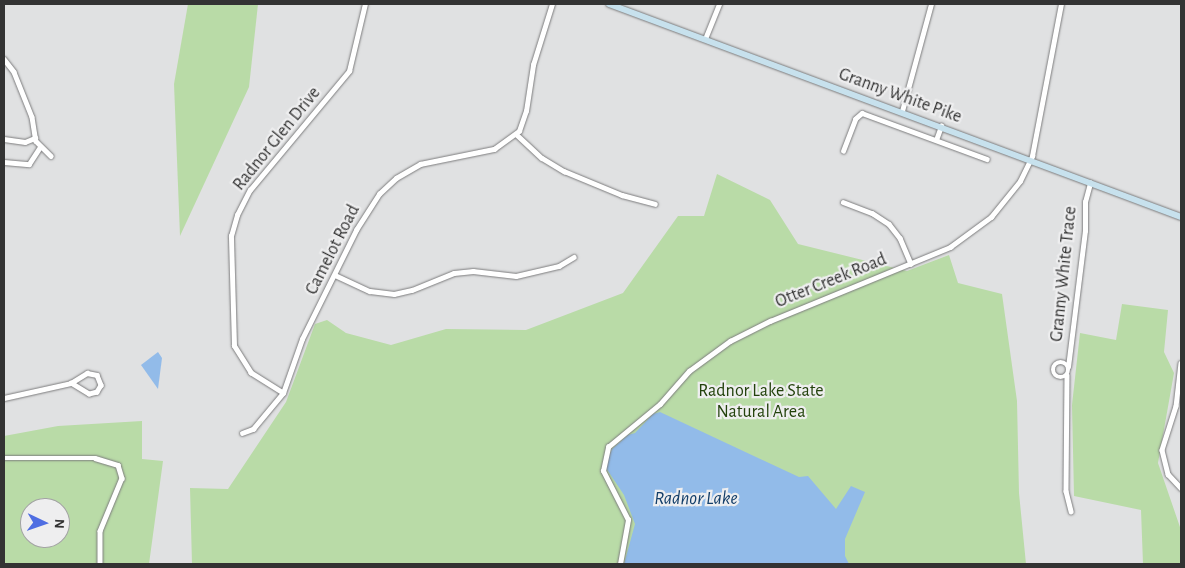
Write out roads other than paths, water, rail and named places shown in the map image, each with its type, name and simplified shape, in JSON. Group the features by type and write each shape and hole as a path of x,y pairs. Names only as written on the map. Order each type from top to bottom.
{"main road":[{"name":"Granny White Pike","path":"608,4 902,111 1181,217"}],"street":[{"name":"Radnor Glen Drive","path":"283,394 251,373 234,346 231,236 237,215 250,190 349,71 364,4"},
{"path":"552,4 531,72 524,117 516,134 542,158 564,172 622,196 654,204"},
{"path":"705,39 719,4"},
{"path":"902,111 931,4"},
{"name":"Otter Creek Road","path":"620,564 628,520 603,467 605,453 615,439 660,404 689,371 738,337 955,244 981,226 1015,190 1030,160 1061,4"},
{"path":"4,59 14,72 32,117 35,138 40,148 51,156"},
{"path":"843,151 855,119 862,113 987,160"},
{"path":"936,140 941,126"},
{"name":"Camelot Road","path":"242,433 253,428 283,394 301,342 368,208 396,178 432,160 494,149 516,134"},
{"path":"4,139 25,142 35,138"},
{"path":"4,162 27,164 40,148"},
{"name":"Granny White Trace","path":"1067,375 1084,236 1085,202 1090,183"},
{"path":"843,202 872,213 889,224 900,238 911,264"},
{"path":"335,275 370,291 394,294 412,290 454,273 471,271 516,276 559,266 574,257"},
{"path":"1068,367 1060,362 1054,368 1057,377 1067,375 1066,492 1071,511"},
{"path":"1181,363 1176,406 1162,450 1168,474 1181,488"},
{"path":"4,398 71,383 91,373 98,376 101,385 97,392 89,394 71,383"},
{"path":"4,458 95,458 118,465 122,478 100,531 97,550 100,564"}],"water":[{"path":"158,352 162,358 158,389 141,365"},
{"name":"Radnor Lake","path":"660,412 799,477 808,476 836,509 851,486 865,492 845,539 845,556 849,564 624,564 635,524 624,495 606,468 607,461 612,449 628,435 635,433 653,414"}],"park label":[{"name":"Radnor Lake State Natural Area","path":"761,402"}]}
